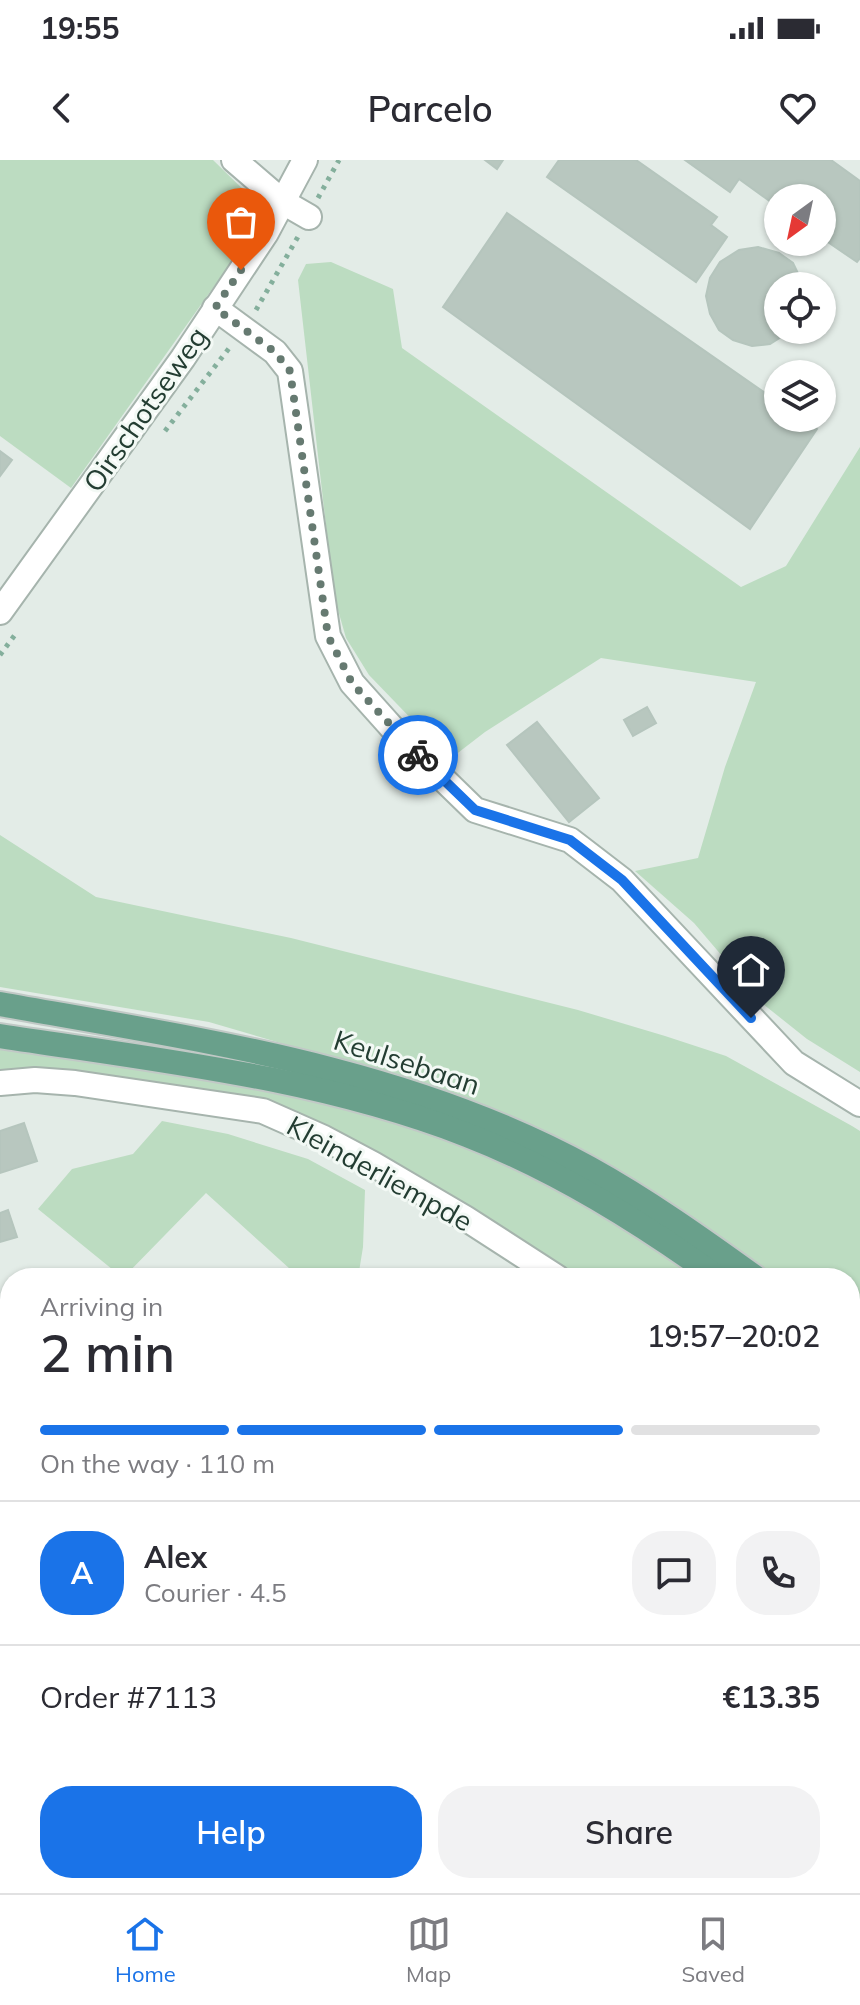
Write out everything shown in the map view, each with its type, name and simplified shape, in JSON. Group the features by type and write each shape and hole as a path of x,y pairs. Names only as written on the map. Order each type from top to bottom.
{"main road":[{"name":"Keulsebaan","path":"0,1004 285,1056 423,1095 477,1115 589,1168 680,1224 742,1268"},
{"name":"Keulsebaan","path":"0,1036 224,1071 367,1102 416,1118 467,1135 533,1164 609,1205 704,1268"}],"street":[{"path":"234,160 283,202 309,217"},
{"name":"Oirschotseweg","path":"0,612 183,358 254,252 305,160"},
{"path":"215,308 275,352 290,371 328,636 352,683 403,740 475,810 570,840 622,880 794,1063 860,1104"},
{"name":"Kleinderliempde","path":"0,1083 35,1080 75,1083 263,1111 373,1164 542,1268"}],"green space":[{"path":"0,160 213,160 258,204 260,218 254,230 71,488 0,436"},
{"path":"331,262 393,289 402,348 741,587 786,566 860,447 860,1072 807,1039 763,1004 694,923 635,871 698,858 725,767 756,682 601,658 485,732 450,759 369,675 346,638 334,596 298,280 306,264"},
{"path":"0,835 96,897 291,938 578,1010 665,1036 726,1056 860,1131 860,1268 755,1268 696,1227 335,1059 209,1022 0,987"},
{"path":"0,1045 281,1090 438,1132 574,1194 690,1268 562,1268 491,1222 355,1143 39,1069 0,1072"},
{"path":"162,1121 228,1134 308,1159 365,1190 360,1268 289,1268 206,1193 133,1268 111,1268 38,1209 72,1169 133,1154"}],"building":[{"path":"485,160 503,160 497,169"},
{"path":"559,160 636,160 717,217 711,225 727,237 696,282 547,177"},
{"path":"685,160 831,160 860,181 860,258 857,262 836,248 836,184 764,184 764,197 739,179 730,192"},
{"path":"507,213 764,392 764,432 815,432 750,529 443,307"},
{"path":"764,249 764,256 783,256 793,263 797,272 764,272 764,344 770,344 752,346 733,340 719,330 710,314 706,296 710,278 720,262 739,250"},
{"path":"0,451 12,460 0,476"},
{"path":"647,707 656,723 633,736 624,720"},
{"path":"537,722 599,798 569,822 507,745"},
{"path":"24,1123 37,1161 0,1173 0,1131"},
{"path":"8,1210 17,1237 0,1242 0,1213"}],"way so far":[{"path":"241,270 215,308 275,352 290,371 328,636 352,683 418,755"}],"route":[{"path":"418,755 475,810 570,840 622,880 751,1018"}]}
